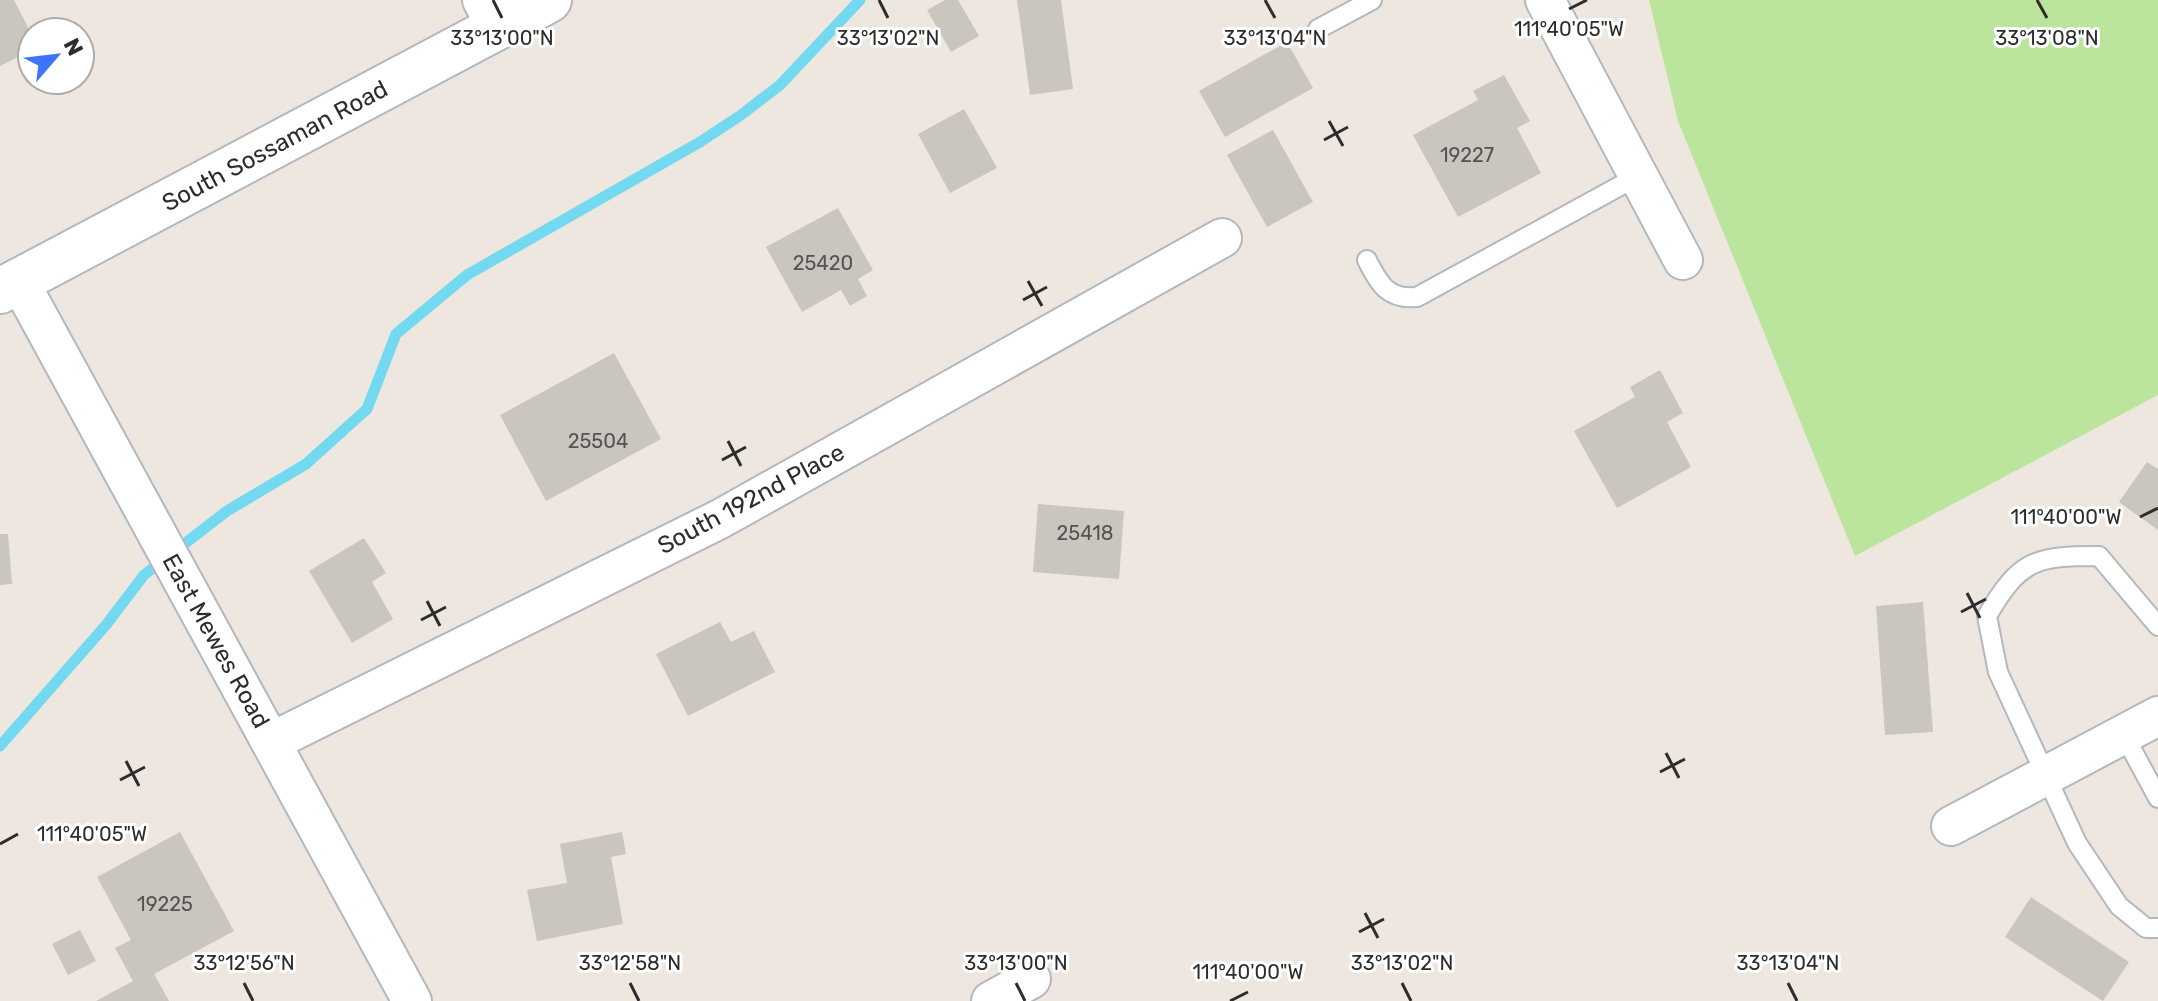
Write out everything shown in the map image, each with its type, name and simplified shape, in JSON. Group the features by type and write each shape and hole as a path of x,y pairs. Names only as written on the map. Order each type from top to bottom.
{"main road":[{"name":"South Sossaman Road","path":"10,286 490,14 549,0"}],"street":[{"path":"1545,0 1683,260"},
{"name":"South 192nd Place","path":"271,742 720,519 1222,238"},
{"name":"East Mewes Road","path":"10,286 271,742 412,1001"},
{"path":"1951,826 2158,716"},
{"path":"991,1001 1031,979"}],"lane":[{"path":"1318,29 1372,0"},
{"path":"1367,260 1382,289 1400,299 1417,297 1638,176"},
{"path":"2158,626 2099,556 2049,556 2008,580 1987,616 1998,672 2077,843 2119,906 2146,928 2158,928"},
{"path":"2124,735 2158,798"}],"green space":[{"path":"1649,0 2158,0 2158,395 1855,556 1678,121"}],"building":[{"path":"0,0 14,0 22,16 16,16 16,58 0,66"},
{"path":"945,0 958,0 979,36 951,52 927,10"},
{"path":"1017,0 1061,0 1073,89 1030,95"},
{"path":"1287,42 1313,88 1225,137 1199,91"},
{"path":"1504,75 1530,121 1517,128 1541,173 1458,217 1413,135 1478,100 1473,91"},
{"path":"964,109 997,168 950,193 918,134"},
{"path":"1273,130 1313,202 1267,227 1227,155"},
{"path":"838,208 873,270 858,279 867,296 850,306 841,290 802,312 766,247"},
{"path":"614,353 661,439 546,501 500,415"},
{"path":"1660,370 1683,413 1667,422 1691,467 1617,508 1574,431 1635,397 1630,387"},
{"path":"2147,462 2158,469 2158,530 2119,502"},
{"path":"1038,504 1124,511 1119,579 1033,572"},
{"path":"0,534 8,534 12,584 0,585"},
{"path":"364,538 386,573 372,582 393,619 352,643 309,571"},
{"path":"1923,602 1933,732 1885,735 1876,606"},
{"path":"720,622 731,642 754,631 775,672 688,716 656,654"},
{"path":"180,832 234,931 154,974 169,1001 96,1001 133,981 115,948 131,940 97,877"},
{"path":"622,832 626,854 611,857 623,924 537,941 527,890 567,883 560,844"},
{"path":"2031,897 2129,962 2103,1001 2005,937"},
{"path":"80,930 96,961 68,975 52,944"}],"waterway":[{"path":"0,746 106,625 144,575 227,511 306,464 367,409 396,334 467,275 700,142 741,115 780,85 860,0"}]}
